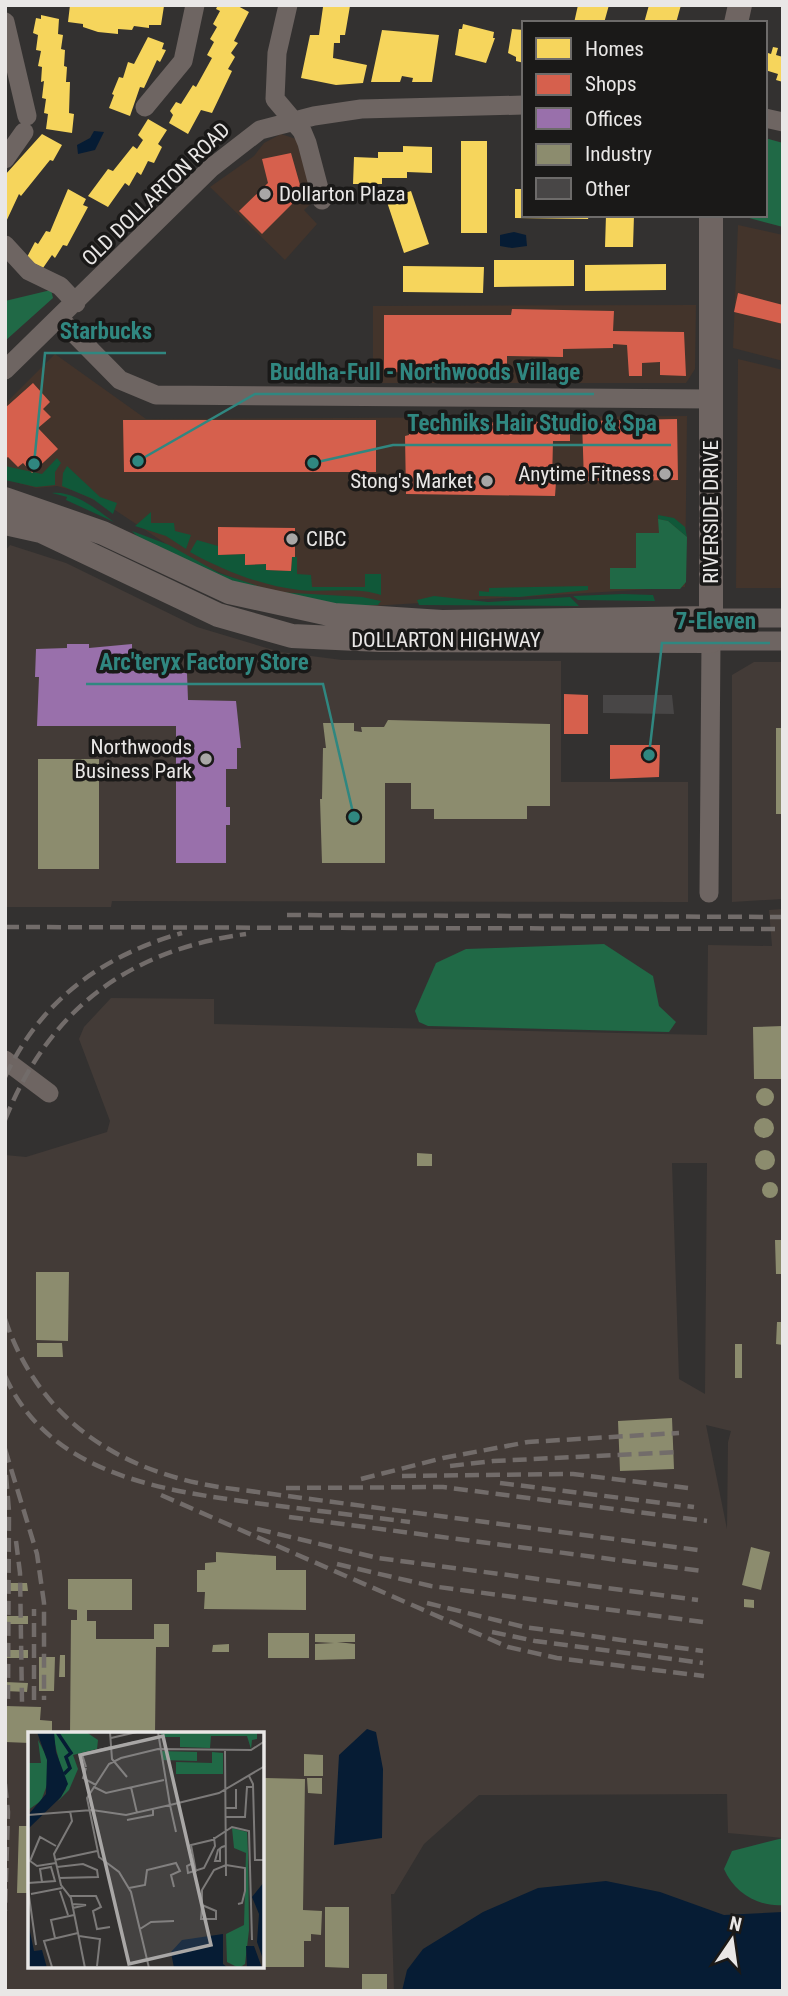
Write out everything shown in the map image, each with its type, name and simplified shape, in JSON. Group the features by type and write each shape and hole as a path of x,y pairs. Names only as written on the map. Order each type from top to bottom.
{"main road":[{"name":"RIVERSIDE DRIVE","path":"710,630 711,217"},
{"name":"DOLLARTON HIGHWAY","path":"5,499 103,533 229,592 334,615 442,622 710,630"},
{"name":"DOLLARTON HIGHWAY","path":"5,523 41,531 218,615 292,636 380,640 710,630"}],"street":[{"path":"145,107 183,61 195,5"},
{"path":"288,5 273,82 275,99 307,143 322,200"},
{"path":"5,22 25,124 5,159"},
{"name":"OLD DOLLARTON ROAD","path":"5,370 218,162 260,130 361,109 522,105"},
{"path":"5,245 29,271 60,286 76,303"},
{"path":"59,318 120,380 156,395 711,399"},
{"name":"DOLLARTON HIGHWAY","path":"710,630 783,618"},
{"name":"DOLLARTON HIGHWAY","path":"710,630 783,641"},
{"name":"RIVERSIDE DRIVE","path":"709,893 710,630"},
{"path":"5,1060 49,1093"}],"shaded area":[{"name":"Dollarton Plaza","path":"281,134 296,139 314,201 304,210 317,224 285,260 210,187 254,156 264,143"},
{"path":"738,225 783,235 783,361 733,348"},
{"path":"696,305 695,369 686,383 373,383 373,306"},
{"path":"55,354 146,419 687,416 685,587 371,606 275,595 192,561 115,510 75,491 57,486 36,488 5,479 5,404"},
{"path":"738,359 783,370 783,588 736,588"},
{"path":"10,545 66,563 197,627 280,652 342,660 561,661 561,782 688,782 688,902 112,901 111,907 5,907 5,551"},
{"path":"754,662 783,662 783,899 732,902 732,675"},
{"path":"783,909 783,1838 728,1833 727,1794 479,1795 424,1844 394,1894 391,1894 394,1991 5,1991 5,1155 26,1157 107,1132 110,1121 79,1039 84,1027 111,998 214,999 214,1024 707,1035 708,945 772,946 769,910","holes":["672,1163 707,1163 705,1394 679,1379","706,1425 731,1431 728,1442 727,1529"]}],"green space":[{"path":"767,139 783,143 783,227 746,217 767,217"},
{"path":"51,290 53,298 5,341 5,301"},
{"path":"57,458 61,463 55,472 55,485 36,487 5,480 5,466 42,474"},
{"path":"67,466 100,497 117,503 113,514 93,499 62,486 63,473"},
{"path":"52,493 77,498 114,522 66,500 67,497"},
{"path":"151,512 151,523 174,523 175,531 191,535 186,549 166,536 135,526"},
{"path":"658,515 674,518 685,527 687,537 668,521 658,519"},
{"path":"658,519 668,521 687,537 686,582 680,589 610,589 610,568 636,568 636,533 659,533"},
{"path":"132,531 169,545 219,573 276,592 362,597 381,601 378,605 323,603 244,585 144,541"},
{"path":"197,540 218,546 219,555 245,554 246,565 266,564 266,570 291,571 292,557 297,557 297,574 311,575 312,587 365,587 365,574 381,574 381,595 351,590 299,590 257,581 190,552"},
{"path":"588,586 588,590 519,597 479,596 479,591 489,592 489,588"},
{"path":"653,595 655,601 578,600 573,596"},
{"path":"434,596 488,602 570,597 579,606 419,605 417,600"},
{"path":"604,944 653,976 659,1006 676,1022 669,1032 428,1026 419,1022 415,1011 436,963 466,949"},
{"path":"783,1838 783,1905 756,1901 734,1885 724,1869 732,1851"}],"water":[{"path":"94,131 104,132 95,150 78,154 77,145 90,138"},
{"path":"514,232 526,235 527,246 500,246 500,235"},
{"path":"367,1729 376,1732 383,1769 382,1838 334,1845 339,1755"},
{"path":"606,1881 660,1892 724,1915 783,1912 783,1991 402,1991 407,1970 423,1949 483,1912 538,1888"}],"building: Homes":[{"path":"70,5 164,6 161,25 149,25 149,28 134,26 132,30 118,29 118,34 98,32 83,27 83,24 68,22"},
{"path":"218,5 236,5 249,12 234,41 238,43 231,53 235,57 228,69 232,71 212,113 201,110 188,134 169,123 173,115 170,111 176,102 181,104 193,85 196,87 212,58 207,55 214,42 210,39 217,27 213,24 220,11 216,9"},
{"path":"578,5 609,5 605,21 574,21"},
{"path":"649,5 681,5 677,21 645,21"},
{"path":"350,6 345,35 340,35 340,43 334,43 333,58 367,65 363,83 336,85 301,78 310,35 319,35 323,7"},
{"path":"41,15 59,19 58,34 63,35 61,49 65,50 64,66 67,67 66,82 70,82 69,113 74,114 72,133 46,129 48,114 44,113 46,99 42,98 44,81 41,82 42,67 38,66 41,51 36,50 38,35 33,33 36,18 41,19"},
{"path":"463,24 494,32 495,38 486,63 455,55 459,29 462,29"},
{"path":"512,29 522,30 522,62 516,61 516,57 508,53"},
{"path":"382,30 439,35 432,82 412,82 413,78 402,76 400,82 371,82"},
{"path":"148,37 164,43 162,49 166,50 160,62 157,60 144,88 140,87 130,116 109,108 114,95 112,94 119,77 123,78 128,62 134,64"},
{"path":"773,47 778,48 776,55 783,57 783,82 776,80 778,74 767,71 767,53 771,54"},
{"path":"148,119 167,130 158,144 162,147 154,163 148,161 141,175 137,172 129,186 125,183 108,207 88,196 108,169 113,171 133,146 137,149 143,140 138,135"},
{"path":"42,134 62,145 53,161 50,160 21,196 19,194 5,224 5,175"},
{"path":"461,141 487,141 487,233 461,233"},
{"path":"403,146 432,147 432,173 407,172 407,178 382,178 382,184 353,184 354,157 378,158 378,152 403,152"},
{"path":"68,189 86,199 83,205 88,207 67,246 63,245 55,258 52,255 43,268 26,259 35,242 38,244 46,231 50,232"},
{"path":"515,189 522,189 522,217 588,217 588,219 515,218"},
{"path":"411,191 429,244 404,253 386,199"},
{"path":"606,217 634,217 633,247 605,247"},
{"path":"494,260 574,260 574,286 494,287"},
{"path":"666,264 666,290 585,291 585,265"},
{"path":"403,266 484,267 483,293 403,292"}],"building: Shops":[{"path":"291,153 304,199 299,201 298,196 292,199 292,204 262,234 239,211 268,183 262,159"},
{"path":"738,293 783,305 783,324 734,312"},
{"path":"512,309 614,311 613,331 684,332 686,376 660,375 660,362 642,363 642,376 629,376 627,345 613,344 613,348 563,349 563,357 507,356 507,374 384,372 384,315 511,315"},
{"path":"33,383 50,402 43,409 51,417 38,428 58,449 32,473 23,463 18,467 8,457 5,459 5,408"},
{"path":"677,419 678,480 584,481 582,421"},
{"path":"123,420 376,420 376,472 124,472"},
{"path":"570,421 570,441 553,441 552,482 556,482 555,496 406,494 405,436 409,435 409,423"},
{"path":"218,527 295,528 295,557 292,557 291,571 266,570 266,564 245,565 245,554 218,555"},
{"path":"564,694 588,695 588,734 564,734"},
{"path":"610,745 660,745 659,777 610,779"}],"building: Offices":[{"name":"Northwoods Business Park","path":"67,644 89,644 89,648 132,644 132,671 176,667 176,673 187,673 188,700 236,701 241,748 237,748 237,769 226,769 226,807 230,807 230,825 226,825 226,863 176,863 176,726 37,726 39,677 35,677 36,649 67,648"}],"building: Industry":[{"path":"388,720 550,724 550,806 527,806 527,819 434,819 434,809 411,809 411,783 385,783 385,863 322,863 320,799 323,748 326,748 323,723 354,723 354,731 362,732 361,727 384,727"},
{"path":"776,728 783,728 783,814 776,814"},
{"path":"38,759 99,759 99,869 38,869"},
{"path":"783,1026 783,1079 754,1079 753,1027"},
{"path":"761,1088 769,1088 774,1097 772,1104 761,1106 756,1101 756,1093"},
{"path":"764,1118 771,1121 774,1128 771,1135 764,1138 757,1135 754,1128 757,1121"},
{"path":"765,1150 772,1153 775,1160 772,1167 765,1170 758,1167 755,1160 758,1153"},
{"path":"417,1153 432,1154 432,1166 417,1166"},
{"path":"767,1182 773,1182 778,1190 776,1196 767,1198 762,1193 762,1187"},
{"path":"775,1240 783,1240 783,1274 776,1274"},
{"path":"36,1272 69,1272 68,1341 36,1340"},
{"path":"777,1322 783,1322 783,1345 776,1344"},
{"path":"37,1343 62,1343 63,1357 37,1357"},
{"path":"735,1344 742,1344 742,1378 735,1378"},
{"path":"672,1418 674,1469 620,1471 618,1421"},
{"path":"751,1547 770,1552 761,1590 742,1585"},
{"path":"216,1552 276,1556 276,1570 306,1570 306,1610 204,1609 205,1592 197,1592 197,1570 205,1570 205,1563 216,1562"},
{"path":"68,1579 132,1579 132,1610 87,1610 87,1621 96,1621 96,1639 154,1639 154,1624 169,1624 169,1647 156,1647 155,1732 70,1732 71,1620 77,1620 77,1610 68,1609"},
{"path":"5,1583 27,1583 28,1591 5,1591"},
{"path":"744,1599 754,1600 754,1608 744,1607"},
{"path":"5,1616 28,1616 28,1624 5,1624"},
{"path":"268,1633 309,1633 309,1658 268,1658"},
{"path":"315,1634 355,1634 355,1642 337,1642 355,1644 355,1659 315,1660 315,1644 334,1643 315,1642"},
{"path":"229,1644 229,1652 212,1652 213,1645"},
{"path":"5,1650 28,1650 28,1658 5,1658"},
{"path":"60,1655 65,1655 65,1677 59,1677"},
{"path":"39,1657 55,1657 54,1691 39,1691"},
{"path":"5,1682 28,1683 27,1692 5,1691"},
{"path":"5,1706 41,1707 40,1720 52,1721 52,1732 28,1732 28,1743 5,1742"},
{"path":"304,1754 323,1755 323,1776 304,1776"},
{"path":"265,1778 305,1779 303,1910 322,1911 321,1935 311,1934 311,1941 304,1941 304,1967 265,1967"},
{"path":"307,1778 322,1778 322,1794 308,1793"},
{"path":"19,1826 28,1826 28,1893 17,1893"},
{"path":"325,1907 349,1907 349,1968 325,1967"},
{"path":"362,1974 387,1974 387,1991 362,1991"}],"building: Other":[{"path":"603,695 672,695 674,714 603,713"}],"railway":[{"path":"287,915 783,917"},
{"path":"5,927 783,929"},
{"path":"5,1077 37,1025 77,985 126,954 182,933"},
{"path":"5,1120 23,1081 45,1046 70,1017 98,991 165,954 204,942 246,934"},
{"path":"5,1319 20,1355 39,1386 61,1412 87,1435 148,1468 219,1487 698,1550"},
{"path":"5,1376 25,1410 51,1437 81,1457 115,1473 188,1493 410,1522"},
{"path":"361,1479 443,1458 528,1442 679,1433"},
{"path":"5,1449 37,1554 44,1603 44,1700"},
{"path":"450,1466 493,1461 680,1452"},
{"path":"402,1476 573,1474 688,1488"},
{"path":"6,1475 9,1511 8,1703"},
{"path":"500,1483 694,1507"},
{"path":"286,1488 443,1487 707,1521"},
{"path":"161,1495 508,1647 557,1658 704,1676"},
{"path":"289,1517 702,1571"},
{"path":"257,1529 378,1558 698,1600"},
{"path":"16,1541 20,1573 22,1702"},
{"path":"337,1564 431,1586 703,1622"},
{"path":"427,1603 524,1627 703,1651"},
{"path":"34,1609 34,1700"},
{"path":"492,1632 535,1641 703,1663"},
{"path":"5,1784 8,1812 5,1911"}],"place":[{"name":"Dollarton Plaza","path":"265,194"},
{"name":"Buddha-Full - Northwoods Village","path":"138,461"},
{"name":"Techniks Hair Studio & Spa","path":"313,463"},
{"name":"Starbucks","path":"34,464"},
{"name":"Anytime Fitness","path":"665,474"},
{"name":"Stong's Market","path":"487,481"},
{"name":"CIBC","path":"292,539"},
{"name":"7-Eleven","path":"649,755"},
{"name":"Northwoods Business Park","path":"206,759"},
{"name":"Arc'teryx Factory Store","path":"354,817"}]}
